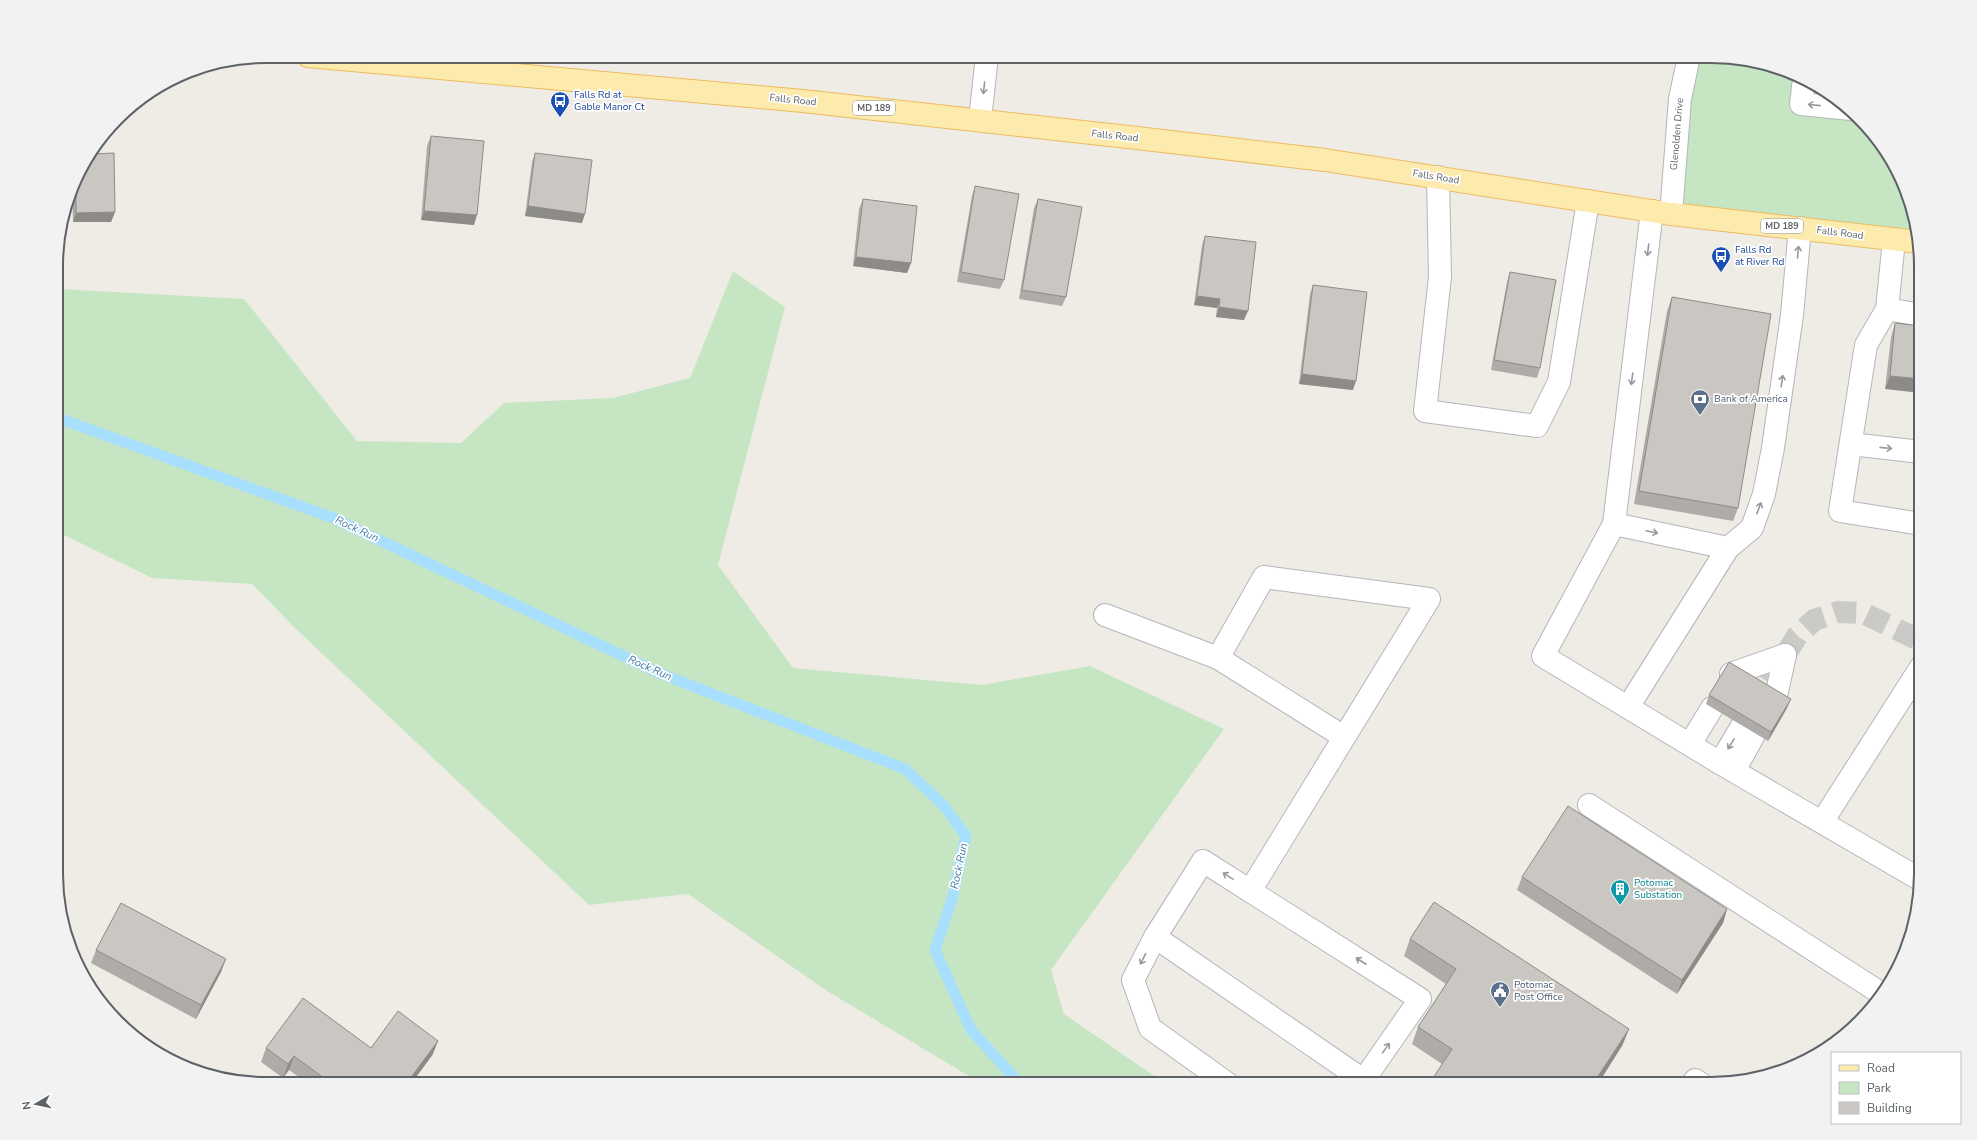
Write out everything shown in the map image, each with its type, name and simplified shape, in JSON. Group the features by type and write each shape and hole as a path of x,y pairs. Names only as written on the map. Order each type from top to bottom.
{"main road":[{"name":"Falls Road","path":"461,63 483,64 1325,160 1662,212 1912,241"}],"street":[{"path":"980,120 986,63"},
{"name":"Glenolden Drive","path":"1614,524 1680,99 1688,63"},
{"path":"1803,85 1801,104 1838,108"},
{"path":"1438,178 1440,277 1425,411 1537,426 1559,382 1588,201"},
{"path":"1628,707 1728,548 1752,528 1764,494 1773,448 1792,315 1800,228"},
{"path":"1894,240 1887,309 1866,345 1840,511 1914,523"},
{"path":"1887,309 1914,314"},
{"path":"1851,444 1914,451"},
{"path":"1728,548 1614,524 1543,656 1712,758 1914,876"},
{"path":"1218,658 1264,577 1429,599 1250,891"},
{"path":"1105,615 1218,658 1344,737"},
{"path":"1737,678 1785,655 1775,701"},
{"path":"1822,822 1914,678"},
{"path":"1712,758 1733,720 1712,758"},
{"path":"1589,804 1877,991"},
{"path":"1218,1077 1150,1028 1133,980 1155,936 1203,861 1420,999 1365,1077"},
{"path":"1155,936 1355,1077"}],"green space":[{"path":"1688,63 1724,63 1764,70 1789,78 1824,97 1855,122 1880,153 1899,188 1907,213 1912,241 1671,214"},
{"path":"733,271 785,307 718,565 793,668 981,685 1090,666 1224,729 1051,970 1064,1014 1156,1077 970,1077 827,991 688,894 589,905 296,629 252,584 152,578 63,534 63,289 244,299 357,441 461,443 504,403 613,398 690,378"}],"building":[{"path":"431,136 484,141 477,215 424,211"},
{"path":"114,153 115,212 76,213 76,194 78,188 96,154"},
{"path":"535,153 592,160 585,214 528,206"},
{"path":"975,186 1019,194 1004,280 961,272"},
{"path":"863,199 917,206 911,263 856,257"},
{"path":"1038,199 1082,207 1066,297 1022,290"},
{"path":"1205,236 1256,242 1248,311 1219,307 1220,299 1197,296"},
{"path":"1510,272 1556,280 1540,368 1494,360"},
{"path":"1313,285 1367,292 1356,381 1302,374"},
{"name":"Bank of America","path":"1672,297 1771,314 1738,508 1639,491"},
{"path":"1895,323 1914,325 1914,378 1890,376"},
{"path":"1729,662 1791,699 1771,732 1709,695"},
{"name":"Potomac Substation","path":"1568,806 1727,909 1682,980 1522,877"},
{"name":"Potomac Post Office","path":"1434,902 1629,1029 1598,1077 1434,1077 1452,1049 1418,1027 1456,969 1410,939"},
{"path":"121,903 226,959 201,1005 96,950"},
{"path":"303,998 371,1048 398,1011 438,1041 411,1077 322,1077 294,1056 288,1064 266,1048"}],"waterway":[{"name":"Rock Run","path":"63,420 333,518 659,673 905,769 943,805 966,836 952,899 935,950 971,1030 1014,1077"}],"tunnel":[{"path":"1751,710 1797,636 1814,620 1838,612 1863,613 1914,638"}],"place":[{"name":"Falls Rd at Gable Manor Ct","path":"560,118"},
{"name":"Falls Rd at River Rd","path":"1721,273"},
{"name":"Bank of America","path":"1700,416"},
{"name":"Potomac Substation","path":"1620,906"},
{"name":"Potomac Post Office","path":"1500,1008"}]}
